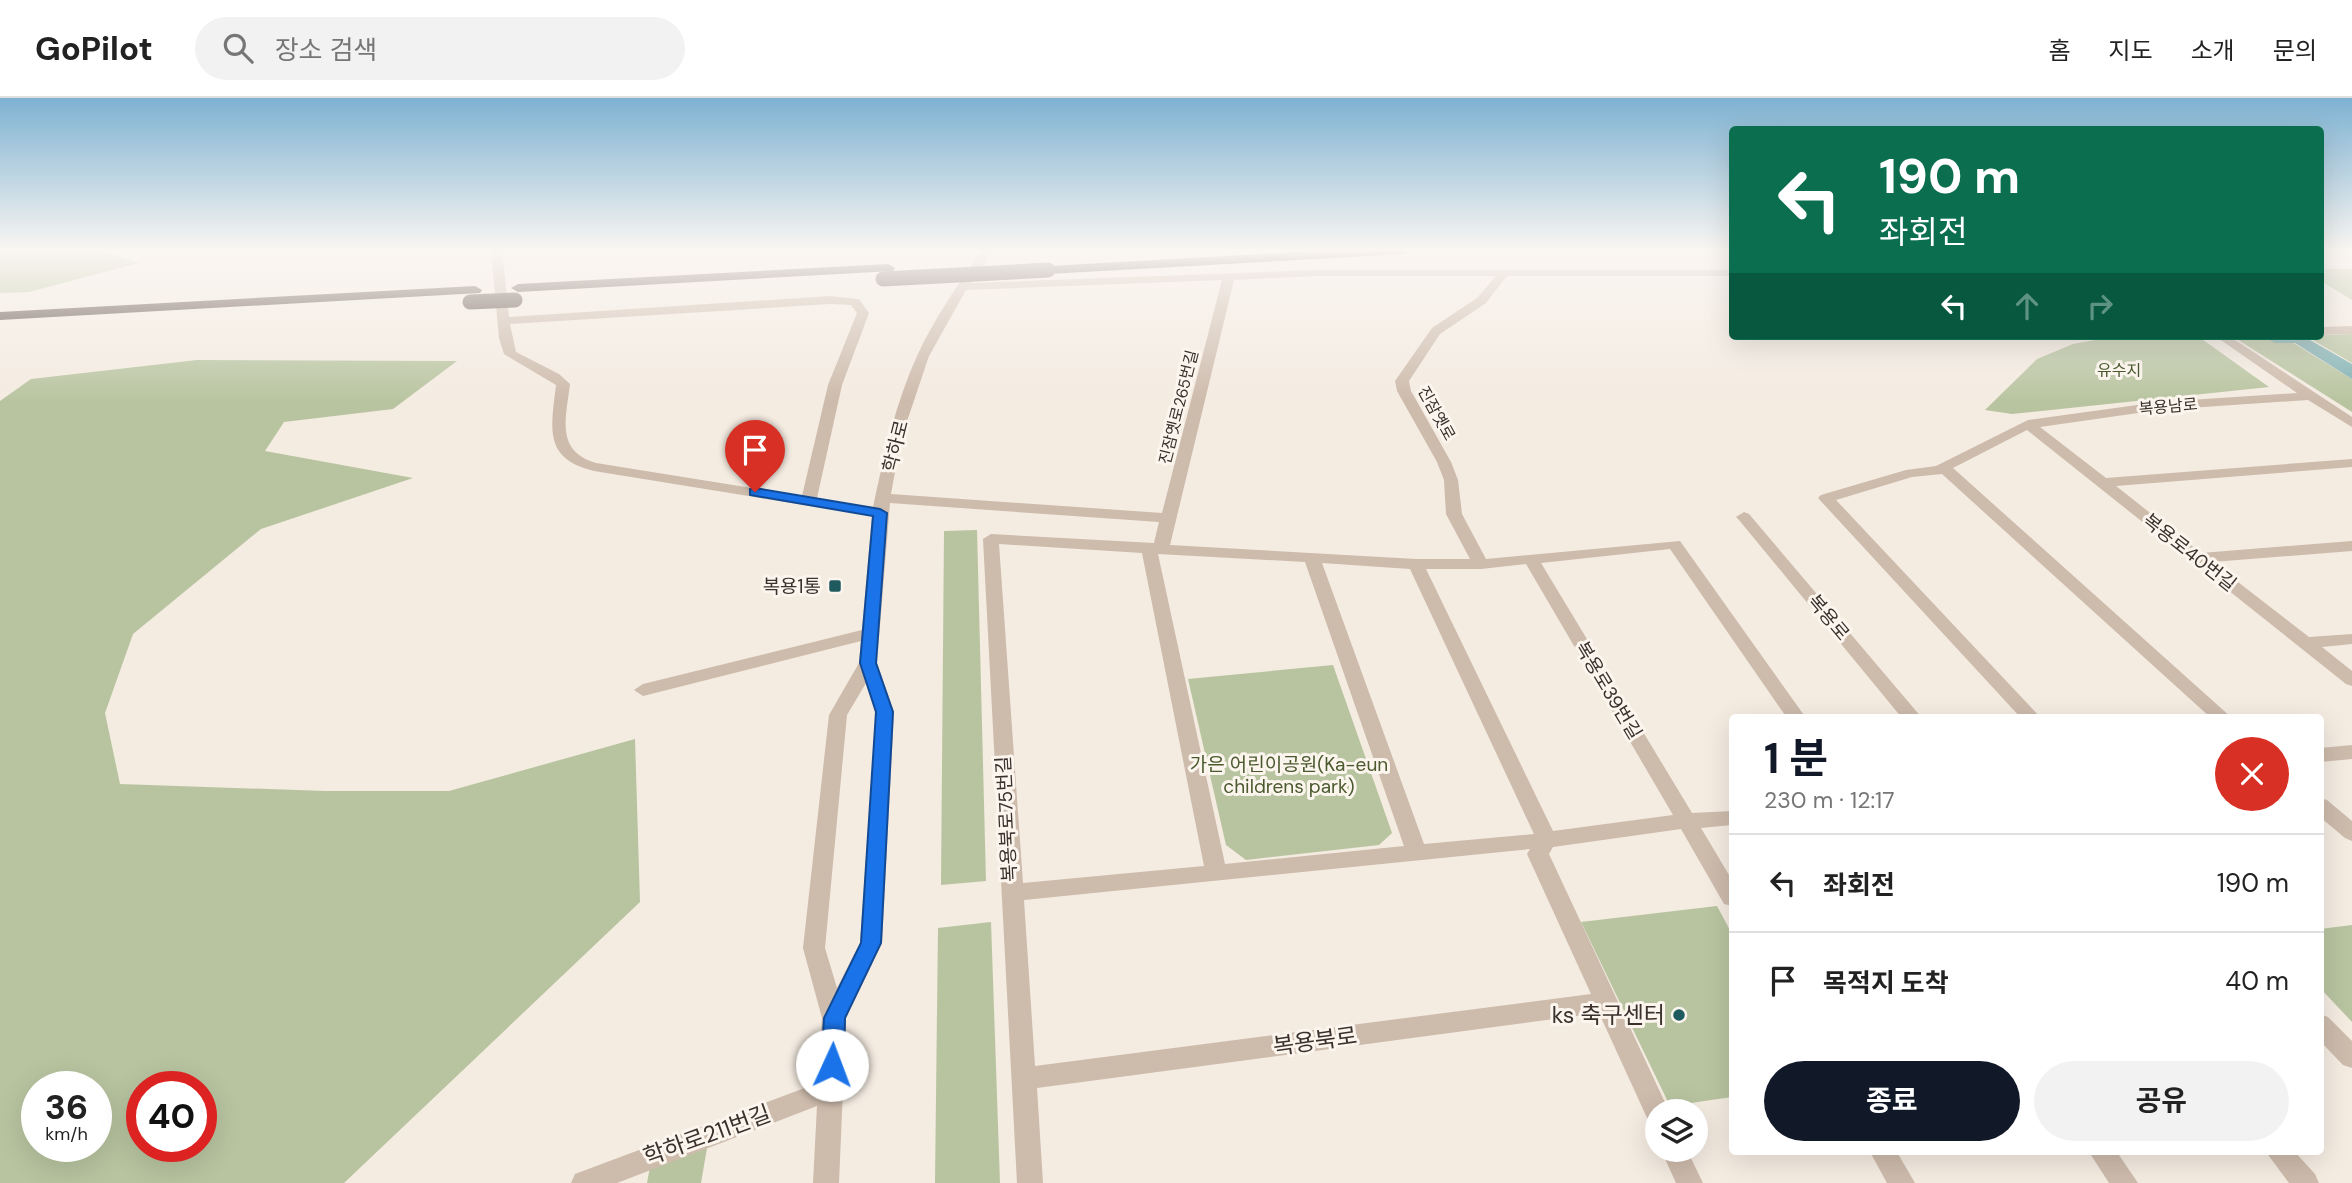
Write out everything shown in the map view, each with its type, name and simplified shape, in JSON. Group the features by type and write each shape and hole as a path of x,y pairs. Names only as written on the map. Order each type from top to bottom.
{"highway":[{"path":"0,316 363,301"},
{"path":"0,328 405,301"}],"street":[{"path":"501,301 505,338 510,354 563,384 559,433 565,451 573,459 594,467 809,500 882,506 1168,518"},
{"path":"503,321 820,301"},
{"path":"809,500 835,385 863,313 855,302 838,301"},
{"name":"학하로","path":"826,1183 834,1018 814,948 838,715 868,663 882,506 894,439 923,356 954,301"},
{"name":"진잠옛로265번길","path":"1155,547 1168,518 1223,301"},
{"name":"진잠옛로","path":"1481,564 1454,514 1451,480 1444,462 1404,391 1402,381 1435,332 1484,301"},
{"path":"2324,331 2352,330"},
{"path":"2227,340 2352,423"},
{"name":"복용남로","path":"2028,714 1826,498 1911,473 1944,468 2028,424 2159,406 2309,396"},
{"name":"복용로40번길","path":"2028,424 2352,680"},
{"path":"2101,483 2352,463"},
{"path":"1944,468 2219,714"},
{"name":"복용로","path":"1744,517 1910,714"},
{"name":"복용북로75번길","path":"1155,547 991,539 1011,893 1547,840"},
{"path":"1216,873 1155,547 1416,564 1481,564 1674,544 1794,714"},
{"path":"2196,558 2352,545"},
{"path":"1311,556 1417,853"},
{"name":"복용로39번길","path":"1531,559 1729,893"},
{"path":"1416,564 1547,840"},
{"path":"643,690 871,633"},
{"path":"2305,643 2352,639"},
{"name":"학하로","path":"834,1018 871,943 885,712 868,663"},
{"path":"2324,755 2352,752"},
{"path":"2324,808 2352,833"},
{"path":"1651,1099 1538,854 1547,840 1687,821 1729,818"},
{"path":"1011,893 1030,1183"},
{"name":"복용북로","path":"1023,1079 1606,1002"},
{"path":"2324,1028 2352,1057"},
{"name":"학하로211번길","path":"584,1183 832,1089"},
{"path":"1885,1155 1902,1183"},
{"path":"2104,1155 2125,1183"},
{"path":"2282,1155 2306,1183"},
{"path":"1680,1162 1690,1183"}],"green space":[{"path":"2352,334 2352,363 2313,340 2324,340 2324,335"},
{"name":"유수지","path":"2095,340 2203,340 2269,387 2012,414 1985,410 2037,359 2073,344"},
{"path":"2238,340 2289,340 2352,379 2352,412"},
{"path":"197,360 457,361 393,409 284,422 265,451 413,478 261,529 133,634 105,713 120,784 325,791 449,791 635,739 640,902 344,1183 0,1183 0,401 31,379"},
{"path":"977,530 986,881 941,885 944,531"},
{"name":"가은 어린이공원(Ka-eun childrens park)","path":"1333,665 1392,833 1379,845 1246,860 1226,845 1188,679"},
{"name":"ks 축구센터","path":"1717,906 1729,928 1729,1097 1708,1100 1667,1099 1581,922"},
{"path":"991,922 1000,1183 935,1183 938,928"},
{"path":"2352,925 2352,1022 2324,992 2324,928"},
{"path":"707,1148 701,1183 647,1183 652,1156"}],"water":[{"path":"2270,340 2310,340 2352,364 2352,379 2295,343 2275,343"}],"place":[{"name":"복용1통","path":"835,586"},
{"name":"ks 축구센터","path":"1679,1015"}],"route":[{"path":"755,492 880,513 868,663 885,712 871,943 834,1018 832,1065"}]}
